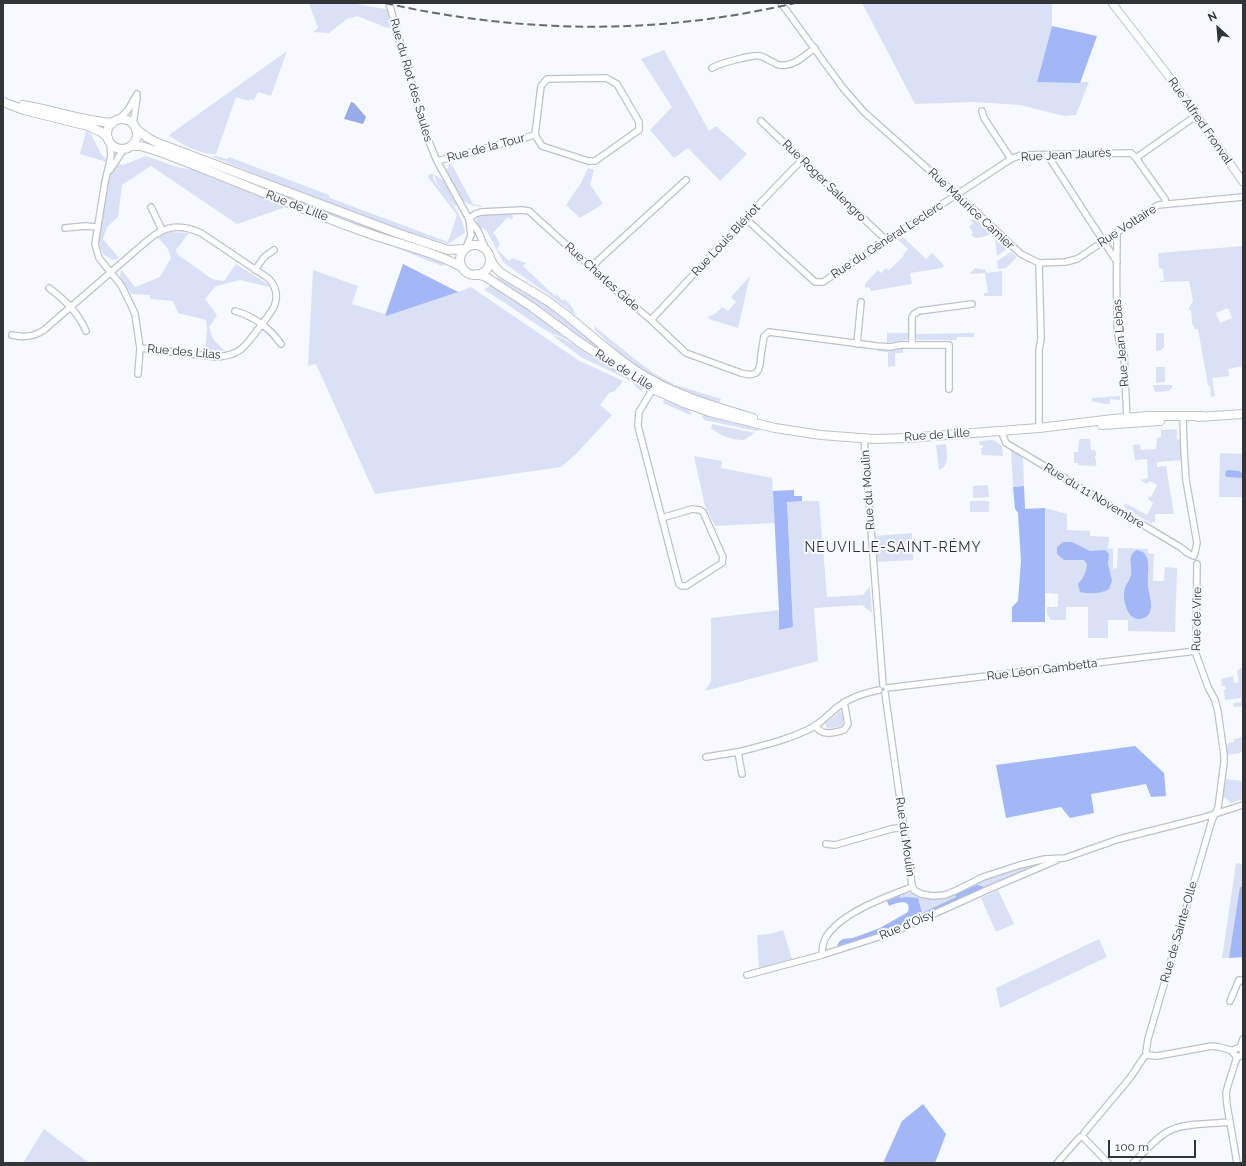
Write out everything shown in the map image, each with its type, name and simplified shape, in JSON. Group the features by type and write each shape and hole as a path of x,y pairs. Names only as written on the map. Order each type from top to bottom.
{"main road":[{"path":"5,102 36,107 100,122 126,120 134,126 137,138 128,147 117,148 101,132 94,129 79,123 24,110 5,102"},
{"path":"109,140 109,128 115,122"},
{"name":"Rue de Lille","path":"134,126 148,138 164,146 377,226 448,250 465,249"},
{"name":"Rue de Lille","path":"128,147 141,146 163,153 331,219 433,255 462,267"},
{"path":"476,245 486,250 490,259 484,272 477,274 468,272 462,267 460,258 465,249 469,246 476,245"},
{"name":"Rue de Lille","path":"490,259 495,268 500,272 550,303 616,357 655,386"},
{"name":"Rue de Lille","path":"477,274 486,277 532,307 582,344 655,386 786,429 821,435 873,439 907,438 1127,420 1243,414"}],"street":[{"name":"Rue du Riot des Saules","path":"389,3 429,142 437,161 469,219 478,231 486,250"},
{"name":"Rue Maurice Camier","path":"781,3 843,88 864,112 974,210 1020,254 1039,263"},
{"name":"Rue Alfred Fronval","path":"1112,3 1157,60 1243,182"},
{"path":"712,68 719,64 756,56 775,64 786,65 795,62 815,48"},
{"name":"Rue de la Tour","path":"606,78 617,84 639,122 639,130 595,161 588,161 542,146 535,135 541,86 547,79 606,78"},
{"path":"115,122 128,110 137,94 134,126"},
{"path":"982,111 984,118 1011,159"},
{"path":"1166,204 1165,199 1136,158 1197,116"},
{"name":"Rue Roger Salengro","path":"761,121 886,240"},
{"name":"Rue de la Tour","path":"437,161 535,135"},
{"path":"109,140 111,156 97,226 95,240 96,249 99,258 121,285 130,303 136,321 140,348 138,374"},
{"path":"107,175 128,147"},
{"name":"Rue Jean Jaurès","path":"956,195 1011,159 1021,155 1125,152 1131,153 1136,158"},
{"path":"1048,155 1117,262"},
{"name":"Rue Louis Blériot","path":"651,320 762,200 802,160"},
{"path":"591,267 686,180"},
{"name":"Rue du Général Leclerc","path":"746,219 815,282 823,282 956,195"},
{"name":"Rue Voltaire","path":"1039,263 1065,262 1077,259 1158,205 1243,197"},
{"path":"151,207 162,230"},
{"name":"Rue Charles Gide","path":"469,219 475,214 481,212 529,211 686,353 746,375 758,372 764,336 769,332 857,344"},
{"path":"465,249 471,235 469,219"},
{"path":"65,228 97,226"},
{"name":"Rue des Lilas","path":"12,335 25,337 40,333 148,240 162,230 176,227 190,228 194,230 272,282 276,293 275,306 244,346 235,353 217,357 140,348"},
{"name":"Rue Jean Lebas","path":"1117,232 1116,279 1118,330 1120,346 1124,354 1127,420"},
{"path":"255,270 264,256 274,250"},
{"path":"1039,263 1041,339 1039,350 1040,428"},
{"path":"49,288 56,293 70,308 83,324 86,331"},
{"path":"861,302 857,344 891,347 900,345 949,345 949,390"},
{"path":"912,345 912,317 914,314 919,311 972,304"},
{"path":"235,311 250,316 275,336 281,344"},
{"path":"655,386 639,412 638,426 662,518 680,586 686,586 722,563 723,557 703,512 694,509 662,518"},
{"name":"Rue du 11 Novembre","path":"1001,431 1006,444 1194,556 1197,543 1186,480 1183,417"},
{"name":"Rue du Moulin","path":"822,955 824,942 828,934 846,917 861,908 912,887 885,689 864,438"},
{"name":"Rue de Vire","path":"1198,564 1197,659 1217,708 1224,752 1224,763 1216,813"},
{"name":"Rue Léon Gambetta","path":"885,689 1196,651"},
{"path":"706,757 738,752 786,738 816,725 844,702 856,696 879,690 880,686 885,689"},
{"path":"816,725 818,730 823,733 844,730 848,724 844,702"},
{"path":"738,752 742,774"},
{"name":"Rue d'Oisy","path":"747,975 822,955 869,941 905,928 969,898 1061,859 1119,839 1243,805"},
{"name":"Rue de Sainte-Olle","path":"1056,1163 1083,1136 1130,1078 1145,1055 1148,1039 1182,920 1212,820 1216,813"},
{"path":"826,844 835,845 891,829 904,827"},
{"name":"Rue d'Oisy","path":"912,887 916,892 924,895 945,895 993,873 1040,860 1061,859"},
{"path":"1230,1001 1238,980 1243,981"},
{"path":"1237,1163 1227,1100 1227,1089 1242,1053 1243,1039"},
{"path":"1145,1055 1157,1056 1212,1046 1234,1051 1236,1048 1242,1053"},
{"path":"1133,1163 1164,1134 1172,1129 1184,1126 1230,1122"},
{"path":"1083,1136 1108,1163"}],"shaded area":[{"path":"309,3 351,3 391,10 396,30 357,16 347,19 329,33 313,32 318,28"},
{"path":"862,3 1052,3 1052,26 1037,81 1089,82 1076,115 1064,116 1020,105 974,102 915,104"},
{"path":"1052,26 1097,36 1080,83 1037,82"},
{"path":"664,50 709,131 716,126 747,154 720,181 688,148 674,158 650,130 672,107 641,59"},
{"path":"287,51 271,96 258,92 254,100 250,99 249,101 236,97 216,154 205,153 191,148 169,135"},
{"path":"351,102 354,103 366,117 363,124 344,119"},
{"path":"86,131 91,134 101,154 107,162 80,154"},
{"path":"152,142 446,252 445,258 150,146"},
{"path":"146,156 177,167 193,170 286,207 237,224 151,166 122,185 118,217 107,227 103,239 119,258 113,260 104,255 100,247 98,237 109,178 117,164 123,165"},
{"path":"211,156 227,159 229,157 329,195 330,198 448,242 457,215 428,177 428,175 432,174 434,175 433,178 435,182 458,212 464,226 465,233 448,244 402,230 276,183"},
{"path":"451,163 473,204 482,207 471,205 463,201 446,169"},
{"path":"588,168 594,170 590,184 603,204 580,218 566,205 581,183"},
{"path":"435,175 445,182 458,205 455,206 442,191 435,178"},
{"path":"510,213 513,216 512,220 508,217 493,233 500,245 497,249 509,261 512,258 526,263 523,266 555,296 556,294 563,301 565,299 572,307 576,315 588,325 555,299 504,263 486,230 484,228 479,229 476,223 477,218 484,214"},
{"path":"319,219 446,262 442,266 371,238 323,222"},
{"path":"976,219 991,234 978,238 971,235 973,232 969,227 973,223 970,220"},
{"path":"171,232 189,233 176,250 177,254 212,279 224,281 236,264 266,283 269,287 240,280 216,286 205,299 217,315 209,327 213,339 225,351 205,350 207,329 206,320 178,313 173,301 150,299 150,295 131,294 120,277 121,269 135,287 160,277 171,258 168,249 158,238"},
{"path":"903,237 926,259 932,253 944,266 942,268 910,273 912,284 871,291 869,287 865,288 865,284 878,270 881,273 886,268 889,270 904,256 903,255 908,249 898,240"},
{"path":"997,239 1007,249 997,256 995,240"},
{"path":"1243,246 1243,366 1228,369 1229,376 1212,378 1215,396 1211,397 1198,329 1195,329 1192,323 1191,310 1188,310 1193,301 1189,281 1160,282 1159,281 1164,281 1163,269 1159,268 1158,253","holes":["1228,308 1232,318 1220,323 1216,313"]},
{"path":"1011,252 1017,257 1006,268 998,269 997,261"},
{"path":"403,264 458,292 471,287 578,360 623,381 615,391 609,393 600,405 612,415 576,454 561,467 375,494 316,364 308,366 313,270 358,286 352,304 385,314"},
{"path":"403,264 458,292 386,316"},
{"path":"975,268 986,270 986,273 1002,271 1002,296 984,296 984,293 988,293 985,273 970,273"},
{"path":"500,275 548,304 603,350 601,353 495,281"},
{"path":"750,276 738,328 709,319 708,317 716,313 722,307 728,311 736,302 731,297"},
{"path":"492,284 510,295 573,342 547,331 484,290"},
{"path":"594,326 637,361 655,374 674,384 673,386 657,379 619,353 595,330"},
{"path":"887,333 908,333 908,339 887,343"},
{"path":"974,333 974,337 957,337 957,340 918,340 916,338 916,334"},
{"path":"1156,333 1164,333 1164,348 1162,348 1162,350 1156,351"},
{"path":"552,335 570,343 599,361 628,376 639,385 643,393 633,382 581,357"},
{"path":"903,348 903,353 895,353 895,366 888,367 888,352 878,351 879,349 891,351"},
{"path":"1156,367 1165,367 1165,382 1156,383"},
{"path":"676,385 721,399 720,402 716,403 675,387"},
{"path":"1153,385 1172,385 1172,389 1169,391 1155,392"},
{"path":"1120,396 1120,400 1110,399 1110,404 1092,401 1092,398"},
{"path":"668,399 687,407 692,415 663,403 664,400"},
{"path":"704,414 761,428 756,431 704,420 702,416"},
{"path":"712,424 755,433 744,440 735,439 726,437 714,431 711,428"},
{"path":"1177,429 1177,439 1181,440 1182,460 1157,462 1157,467 1166,466 1174,514 1155,514 1155,522 1152,522 1152,524 1124,507 1125,503 1147,515 1153,503 1148,499 1149,496 1151,497 1157,485 1150,481 1147,484 1140,480 1148,478 1147,459 1135,460 1133,445 1140,444 1141,450 1156,449 1157,438 1161,437 1161,430"},
{"path":"1080,439 1090,439 1091,450 1095,450 1096,452 1096,466 1078,465 1078,463 1074,463 1074,452 1078,452"},
{"path":"992,440 1002,446 1003,456 982,455 981,448 983,448 983,445 980,445 979,441"},
{"path":"946,444 946,462 945,465 939,470 936,445"},
{"path":"1011,451 1023,457 1024,486 1013,487"},
{"path":"1220,453 1243,454 1243,497 1219,497"},
{"path":"694,456 722,461 721,468 772,478 775,523 715,526 705,506"},
{"path":"1226,471 1239,471 1243,474 1243,478 1227,477 1225,475"},
{"path":"988,485 989,497 973,498 973,486"},
{"path":"1024,486 1025,509 1045,508 1045,622 1012,622 1012,607 1018,601 1021,561 1018,513 1015,509 1013,487"},
{"path":"794,490 794,496 802,496 802,501 787,502 793,627 779,630 773,491"},
{"path":"787,501 819,501 827,597 863,595 870,586 872,613 862,605 814,608 818,661 705,691 711,681 711,618 779,610 779,630 793,627"},
{"path":"970,501 989,501 989,512 970,512"},
{"path":"1045,508 1067,514 1067,530 1090,531 1090,536 1109,537 1108,548 1113,549 1113,569 1117,568 1118,548 1148,549 1148,553 1154,554 1153,581 1164,581 1165,567 1177,568 1175,632 1128,631 1128,620 1108,620 1108,638 1088,638 1088,607 1066,607 1066,620 1051,620 1047,614 1047,607 1058,607 1058,594 1045,593"},
{"path":"912,533 913,560 877,562 875,536"},
{"path":"1063,542 1072,542 1090,551 1105,550 1109,554 1108,563 1112,581 1109,589 1095,593 1080,592 1078,584 1084,575 1087,564 1084,560 1064,560 1057,554 1057,547"},
{"path":"1137,550 1143,552 1148,560 1148,588 1151,603 1149,614 1144,618 1138,619 1130,615 1124,596 1125,588 1131,575 1131,558"},
{"path":"1243,668 1243,711 1242,706 1234,707 1233,703 1241,702 1241,698 1225,700 1224,690 1226,689 1225,686 1222,686 1221,679 1233,676 1234,683 1239,682 1237,671"},
{"path":"840,711 843,718 842,726 828,729 825,725 826,723"},
{"path":"1243,737 1243,751 1240,753 1227,755 1226,744 1234,742 1234,739"},
{"path":"1135,746 1164,773 1166,796 1151,797 1146,784 1091,794 1094,813 1070,818 1061,807 1006,818 996,765"},
{"path":"1243,777 1243,799 1231,803 1223,796 1226,779 1242,781"},
{"path":"1047,860 1048,862 984,888 983,886 980,886 966,889 956,894 956,897 922,913 900,898 900,894 911,893 936,897 987,877"},
{"path":"1236,863 1243,864 1243,957 1222,958"},
{"path":"977,885 983,886 984,888 924,917 890,931 837,948 839,942 843,939 853,938 880,928 908,912 908,904 903,902 889,906 887,901 900,896 900,898 918,898 922,913 956,897 955,894"},
{"path":"1240,887 1243,887 1243,957 1229,958"},
{"path":"998,890 1014,924 996,932 981,898"},
{"path":"783,930 792,959 759,968 757,935 770,934"},
{"path":"1099,939 1107,957 1000,1008 996,988"},
{"path":"923,1104 946,1134 935,1163 883,1163 902,1121"},
{"path":"44,1129 89,1163 23,1163"}],"railway":[{"path":"385,3 475,19 555,26 595,27 675,23 715,18 795,3"}],"district":[{"name":"NEUVILLE-SAINT-RÉMY","path":"893,548"}]}
